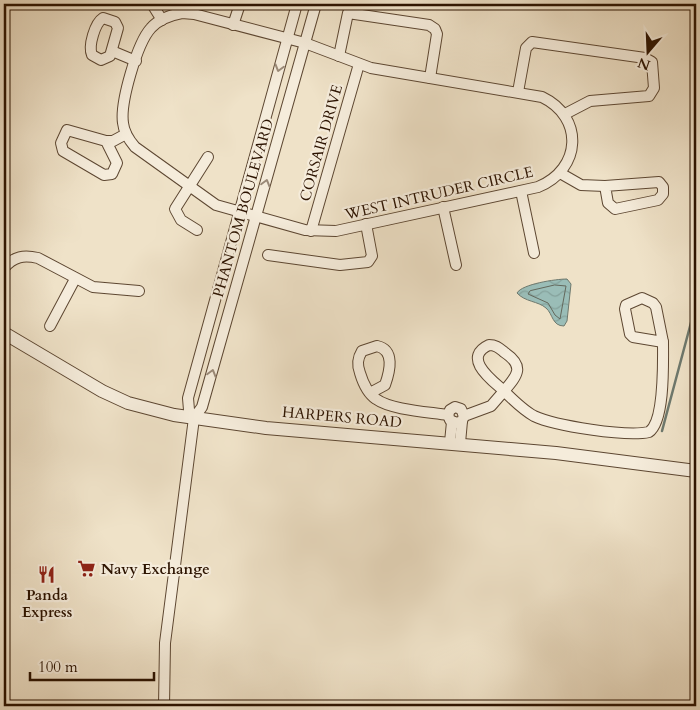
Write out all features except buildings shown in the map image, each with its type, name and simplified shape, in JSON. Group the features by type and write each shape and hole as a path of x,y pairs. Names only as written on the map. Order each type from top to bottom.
{"street":[{"path":"152,4 162,20"},
{"path":"234,25 240,4"},
{"name":"PHANTOM BOULEVARD","path":"194,418 189,410 188,398 296,4"},
{"name":"PHANTOM BOULEVARD","path":"164,706 165,643 194,418 202,408 316,4"},
{"path":"106,141 117,163 115,172 108,176 67,154 61,147 64,133 68,130 106,141 113,141 126,134 122,111 136,61 147,33 162,20 182,13 194,14 305,43 359,64 542,97 551,101 565,114 570,125 572,146 566,164 560,173 581,185 605,186 659,182 664,187 663,194 658,200 615,209 608,204 605,186"},
{"path":"339,56 348,13 429,25 436,29 437,34 430,78"},
{"path":"518,92 526,48 532,42 645,58 652,62 654,88 649,96 590,101 565,114"},
{"path":"112,51 136,61"},
{"name":"CORSAIR DRIVE","path":"312,231 359,64"},
{"name":"WEST INTRUDER CIRCLE","path":"126,134 135,147 216,205 312,231 336,231 520,191 545,184 560,173"},
{"path":"197,230 181,220 175,212 176,205 208,157"},
{"path":"520,191 534,253"},
{"path":"443,207 456,265"},
{"path":"268,255 340,265 368,262 372,256 366,224"},
{"path":"4,268 19,256 28,256 38,258 93,287 139,291"},
{"path":"50,326 75,279"},
{"path":"370,393 385,385 388,371 388,353 386,349 377,346 366,348 358,356 362,382 370,393 376,399 383,403 457,418 484,410 504,391 514,379 518,369 517,363 498,347 489,345 480,354 478,364 481,370 504,391 525,410 554,423 602,430 649,432 657,424 663,368 663,342 656,307 653,303 642,298 626,305 625,309 630,334 633,337 663,342"},
{"name":"HARPERS ROAD","path":"4,333 82,381 128,403 152,410 266,428 455,443 696,472"},
{"path":"455,443 457,418"}],"water":[{"path":"567,279 571,284 567,321 564,326 557,324 546,308 517,293 525,287 532,285"}],"waterway":[{"path":"662,431 696,304"}],"place":[{"name":"Navy Exchange","path":"87,569"},
{"name":"Panda Express","path":"47,574"}]}
